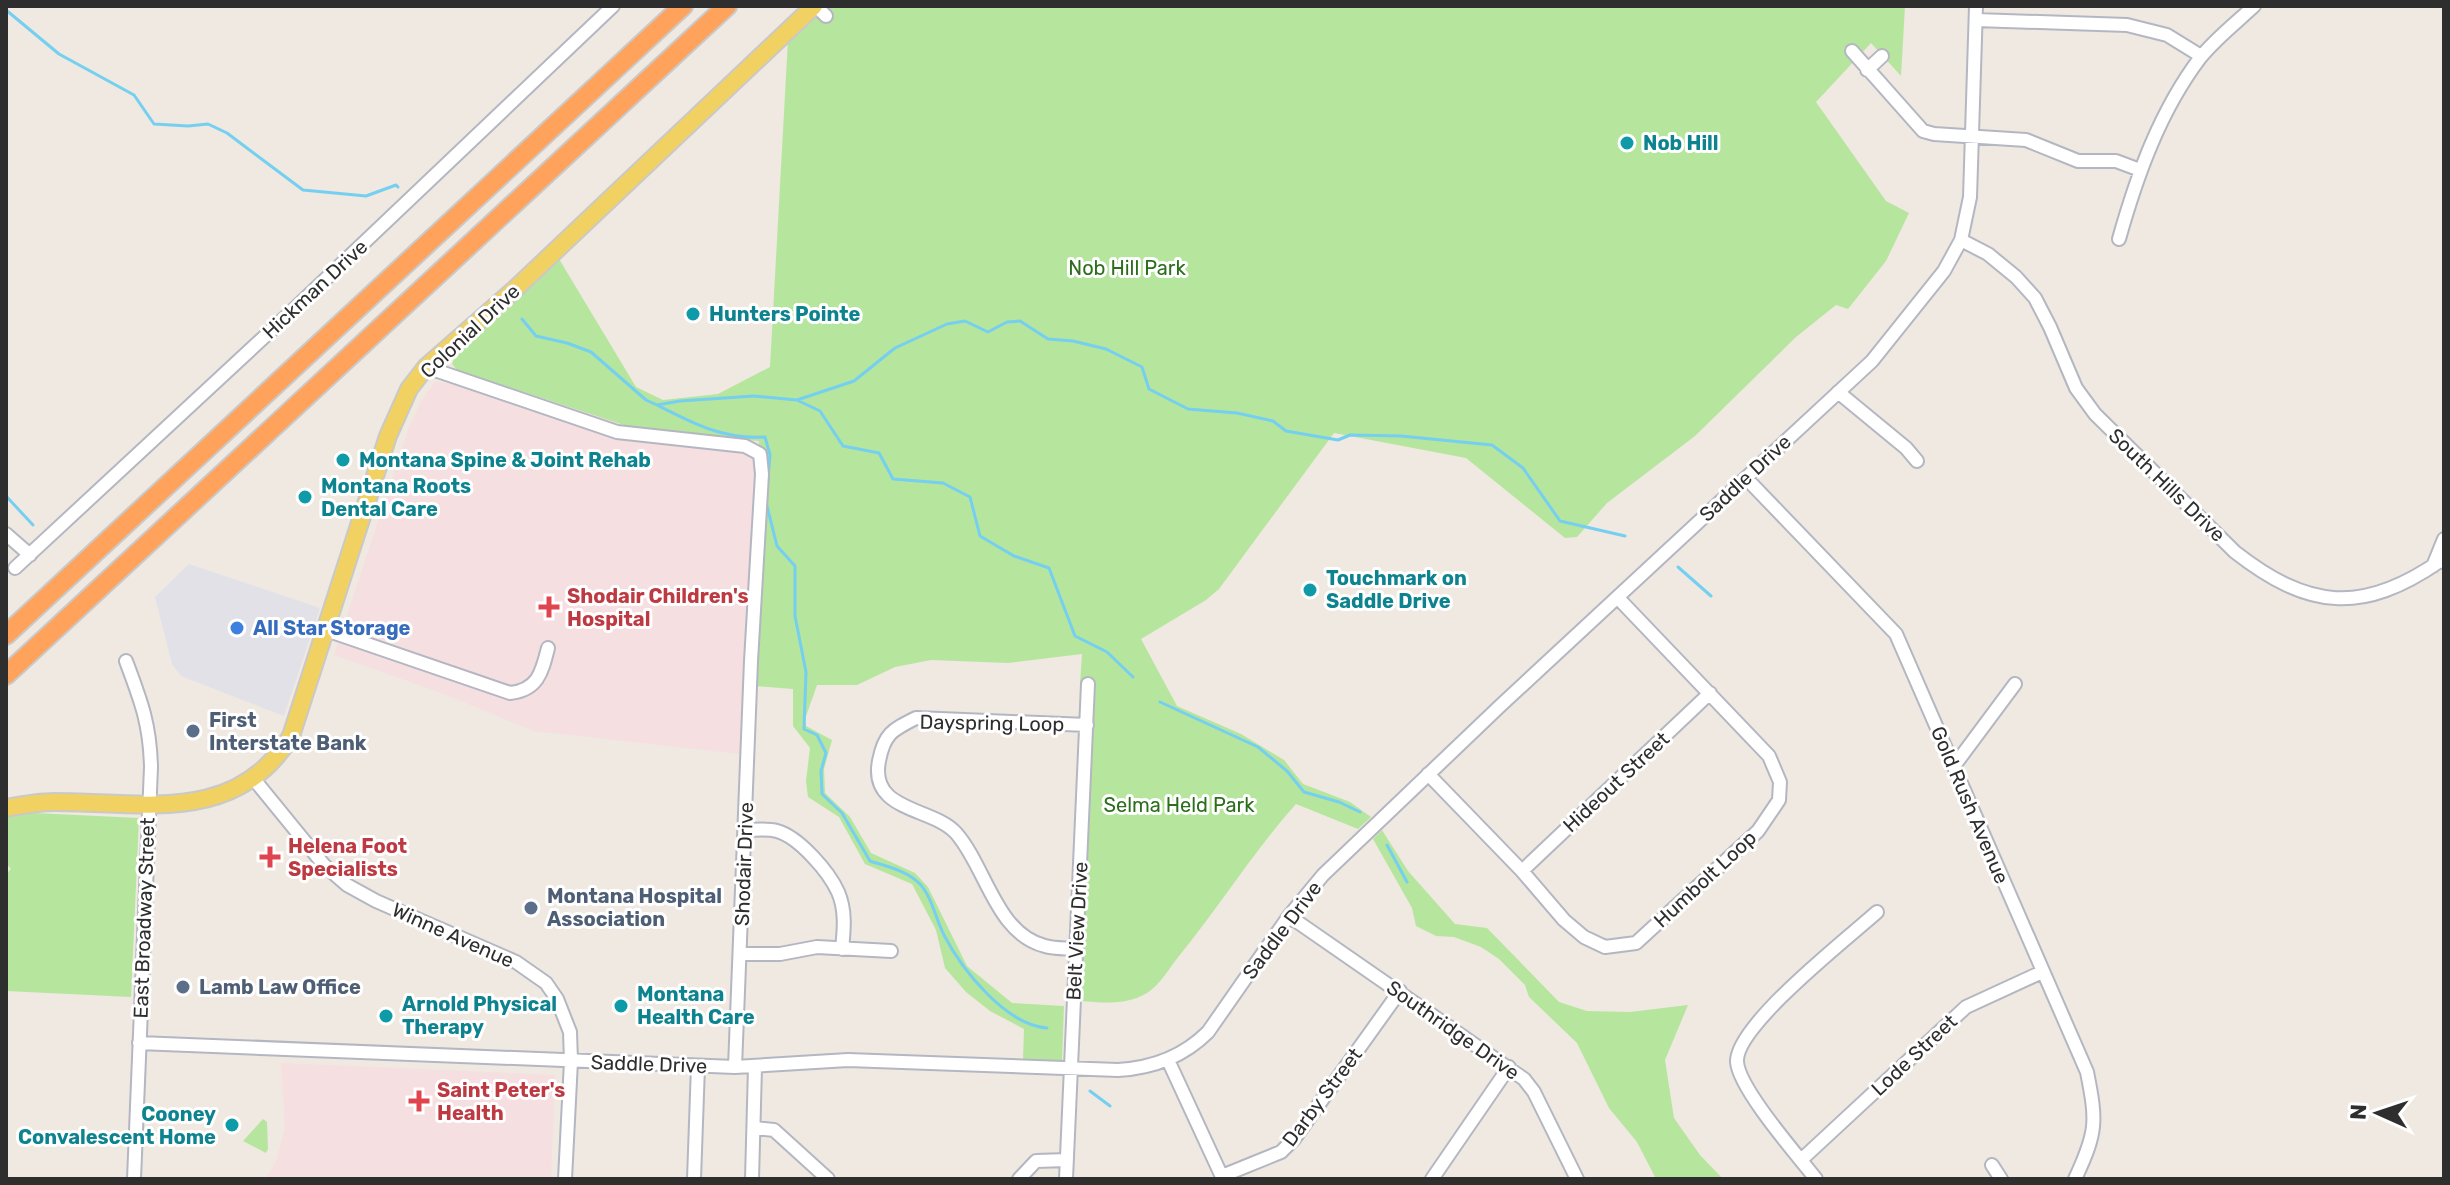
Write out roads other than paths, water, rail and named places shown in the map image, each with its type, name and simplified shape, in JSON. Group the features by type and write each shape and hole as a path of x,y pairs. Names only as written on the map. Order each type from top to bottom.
{"highway":[{"path":"6,635 683,6"},
{"path":"6,675 727,6"}],"main road":[{"name":"Colonial Drive","path":"6,808 55,802 149,806 219,796 253,778 280,754 291,736 390,430 409,389 426,367 819,9"}],"street":[{"name":"Hickman Drive","path":"15,568 291,312 613,6"},
{"name":"Saddle Drive","path":"139,1043 698,1066 755,1067 848,1060 1070,1069 1137,1069 1168,1060 1193,1047 1208,1032 1289,916 1323,875 1872,361 1944,271 1961,240 1970,197 1976,6"},
{"path":"2119,239 2140,170 2167,110 2201,56 2254,6"},
{"path":"1976,20 2127,25 2167,35 2201,56"},
{"path":"1852,51 1923,131 2026,140 2078,161 2116,161 2140,170"},
{"path":"1867,70 1882,56"},
{"name":"South Hills Drive","path":"1961,240 1988,254 2035,298 2076,388 2095,414 2235,552 2260,571 2295,590 2328,600 2357,599 2417,577 2439,564"},
{"name":"Shodair Drive","path":"426,367 617,432 745,446 760,454 762,474 751,661 735,1067"},
{"path":"1838,392 1906,448 1917,461"},
{"name":"Gold Rush Avenue","path":"1746,478 1896,634 2087,1072 2095,1111 2094,1133 2075,1179"},
{"path":"6,534 30,555"},
{"path":"2439,564 2444,539"},
{"name":"Humbolt Loop","path":"1428,774 1522,871 1564,920 1584,937 1605,947 1636,943 1758,831 1779,800 1780,782 1769,756 1618,598"},
{"path":"326,630 510,693 534,685 542,674 548,648"},
{"name":"East Broadway Street","path":"126,661 146,712 150,733 134,1179"},
{"name":"Belt View Drive","path":"1066,1179 1088,684"},
{"path":"1954,766 2015,684"},
{"name":"Hideout Street","path":"1522,871 1710,693"},
{"name":"Dayspring Loop","path":"1076,949 1044,946 1019,932 1003,913 969,848 952,829 905,808 892,798 883,789 876,772 882,743 893,729 916,718 1087,725"},
{"name":"Winne Avenue","path":"253,778 324,865 347,885 376,901 516,962 546,983 557,999 570,1032 565,1179"},
{"path":"745,830 776,830 793,838 815,860 838,892 844,921 842,949"},
{"path":"1816,1179 1742,1079 1737,1062 1742,1041 1760,1017 1877,912"},
{"name":"Southridge Drive","path":"1289,916 1524,1079 1534,1092 1577,1179"},
{"path":"741,954 780,954 817,947 891,951"},
{"name":"Lode Street","path":"1801,1160 1966,1007 2042,972"},
{"name":"Darby Street","path":"1222,1178 1281,1152 1294,1139 1400,991"},
{"path":"1168,1060 1222,1178"},
{"path":"694,1179 698,1066"},
{"path":"752,1179 755,1067"},
{"path":"1432,1179 1509,1067"},
{"path":"755,1128 774,1130 828,1179"},
{"path":"1019,1179 1036,1161 1067,1160"},
{"path":"1992,1165 2001,1179"}],"waterway":[{"path":"6,10 59,54 134,95 154,124 208,124 227,133 303,190 366,196 396,185 398,187"},
{"path":"522,319 536,336 591,352 646,400 657,405 754,396 797,400 854,381 895,348 947,324 965,321 988,332 1007,322 1020,321 1048,339 1106,349 1142,367 1149,389 1188,409 1237,413 1273,421 1286,431 1338,440 1350,435 1401,436 1492,445 1523,468 1560,521 1625,536"},
{"path":"799,401 820,411 843,446 879,453 893,479 943,483 970,497 980,536 1014,556 1049,568 1075,636 1107,652 1133,677"},
{"path":"657,405 722,433 765,437 770,455 767,490"},
{"path":"6,496 33,525"},
{"path":"766,502 777,546 795,566 795,616 806,672 804,729 817,735 826,753 821,771 822,794 842,813 870,861 903,872 920,884 952,949 987,994 1016,1017 1047,1028"},
{"path":"1678,567 1711,596"},
{"path":"1160,702 1258,747 1287,771 1304,792 1360,812"},
{"path":"1387,845 1407,882"},
{"path":"1090,1091 1110,1106"}],"place":[{"name":"Nob Hill","path":"1627,143"},
{"name":"Hunters Pointe","path":"693,314"},
{"name":"Montana Spine & Joint Rehab","path":"343,460"},
{"name":"Montana Roots Dental Care","path":"305,497"},
{"name":"Touchmark on Saddle Drive","path":"1310,590"},
{"name":"Shodair Children's Hospital","path":"549,607"},
{"name":"All Star Storage","path":"237,628"},
{"name":"First Interstate Bank","path":"193,731"},
{"name":"Helena Foot Specialists","path":"270,857"},
{"name":"Montana Hospital Association","path":"531,908"},
{"name":"Lamb Law Office","path":"183,987"},
{"name":"Montana Health Care","path":"621,1006"},
{"name":"Arnold Physical Therapy","path":"386,1016"},
{"name":"Saint Peter's Health","path":"419,1101"},
{"name":"Cooney Convalescent Home","path":"232,1125"}],"park label":[{"name":"Nob Hill Park","path":"1127,268"},
{"name":"Selma Held Park","path":"1179,805"}]}
